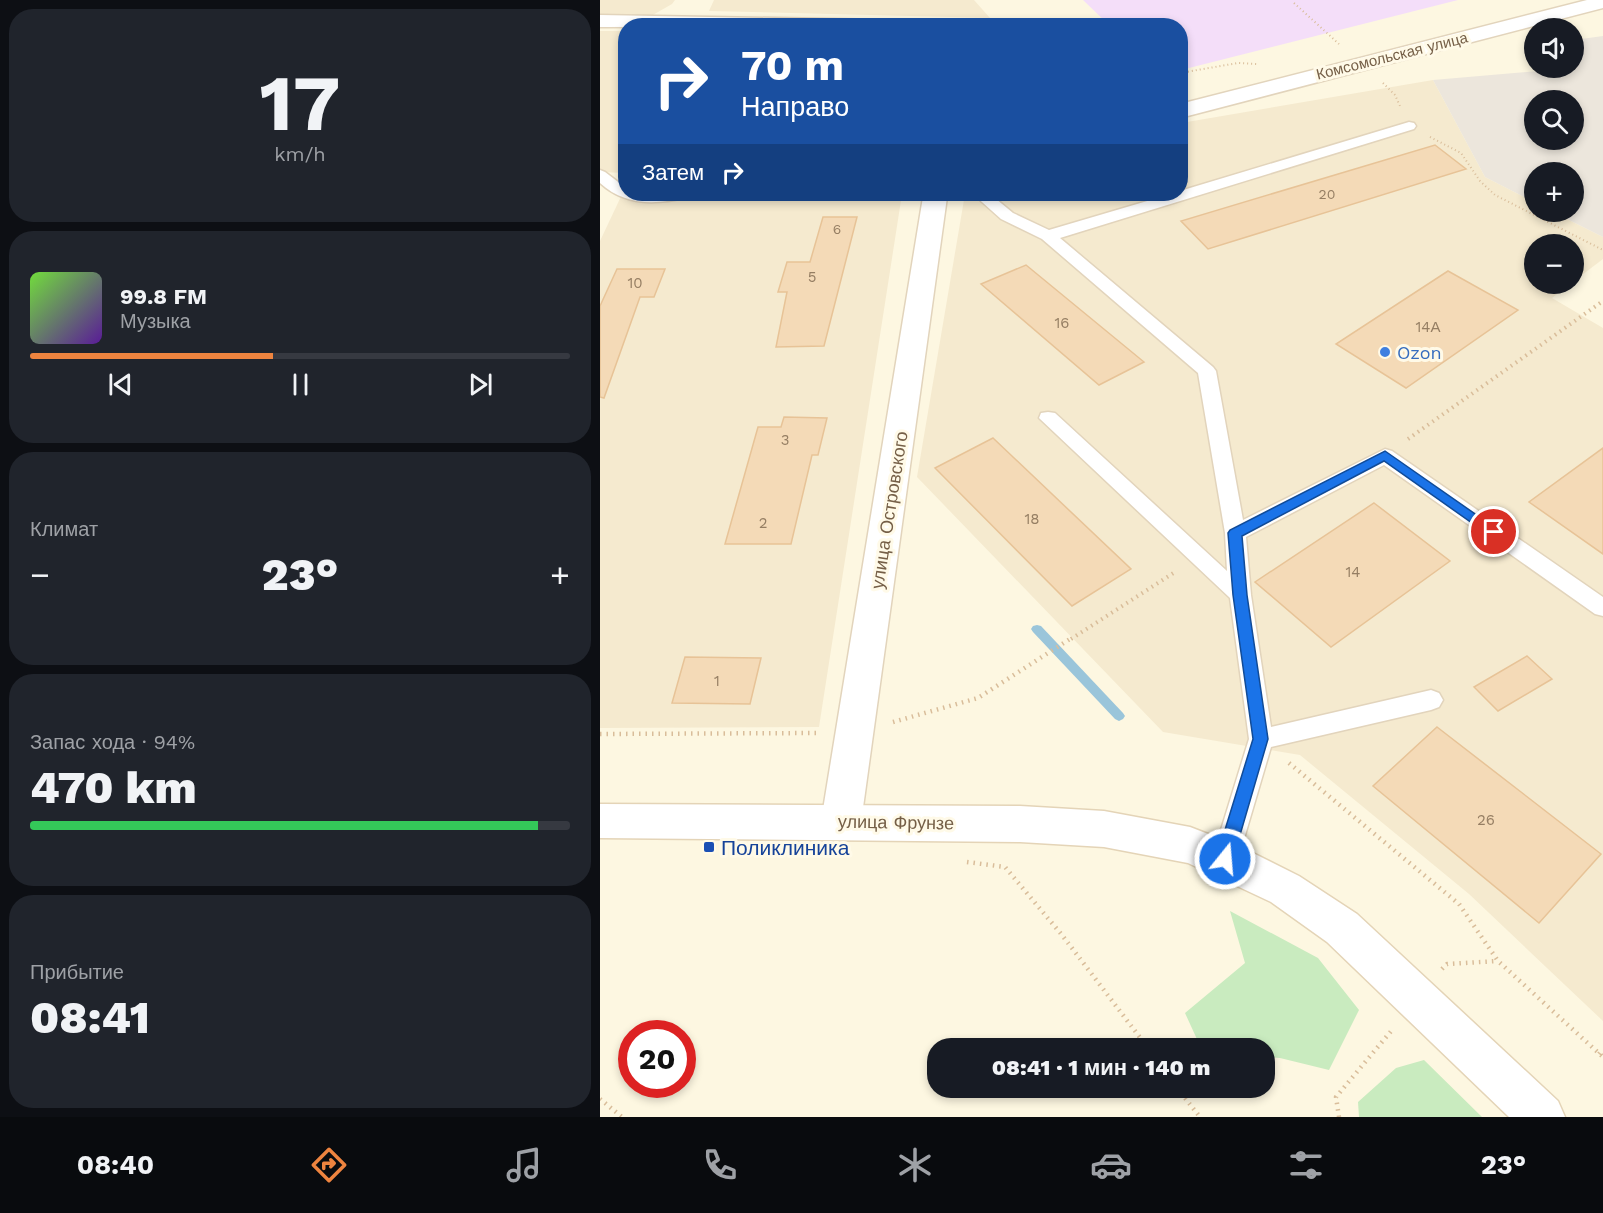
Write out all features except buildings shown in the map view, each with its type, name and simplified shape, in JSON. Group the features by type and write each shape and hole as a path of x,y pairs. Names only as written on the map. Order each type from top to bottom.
{"street":[{"path":"682,18 691,0"},
{"name":"Комсомольская улица","path":"1188,108 1602,2"},
{"path":"600,21 618,22"},
{"path":"1188,96 1212,101"},
{"name":"улица Островского","path":"841,822 934,201"},
{"name":"улица Фрунзе","path":"600,821 1020,824 1093,828 1207,852 1285,889 1342,928 1542,1117"}],"lane":[{"path":"1188,193 1409,126"},
{"path":"600,175 618,191"},
{"path":"989,201 1006,216 1048,236 1207,371 1235,533 1240,595 1261,739 1207,852"},
{"path":"1048,236 1163,201"},
{"path":"1048,418 1240,595"},
{"path":"1235,533 1385,456 1603,608"},
{"path":"1261,739 1431,700"}],"path":[{"path":"1294,3 1342,46"},
{"path":"1378,78 1395,94 1409,126 1461,153 1480,181 1495,195 1603,250"},
{"path":"1385,456 1603,300"},
{"path":"1052,651 1198,557"},
{"path":"1261,739 1459,904 1498,961 1602,1053"},
{"path":"1005,867 1062,935 1140,1038"},
{"path":"1185,1098 1200,1117"},
{"path":"600,1099 622,1117"}],"shaded area":[{"path":"600,0 675,0 651,16 600,15"},
{"path":"714,0 974,0 990,18 709,11"},
{"path":"1083,0 1458,0 1188,68 1188,18 1102,18"},
{"path":"600,31 618,31 618,173 600,172"},
{"path":"1603,36 1603,237 1573,222 1584,222 1584,162 1524,162 1524,197 1485,177 1433,80 1524,72 1524,78 1584,78 1584,39"},
{"path":"1433,80 1485,177 1524,197 1524,222 1573,222 1603,237 1603,259 1584,273 1584,234 1524,234 1524,294 1557,294 1552,298 1603,328 1603,1021 1469,894 1300,755 1163,732 917,477 964,201 1188,201 1188,122"},
{"path":"619,201 901,201 819,727 600,728 600,241"}],"green space":[{"path":"1230,911 1318,958 1359,1010 1329,1070 1275,1058 1275,1038 1196,1038 1185,1013 1245,963"},
{"path":"1424,1060 1482,1117 1359,1117 1358,1102 1396,1068"}],"waterway":[{"path":"1037,629 1119,716"}],"place":[{"name":"Ozon","path":"1385,352"},
{"name":"Поликлиника","path":"709,847"}],"route":[{"path":"1225,859 1261,739 1240,595 1235,533 1385,456 1494,532"}]}
